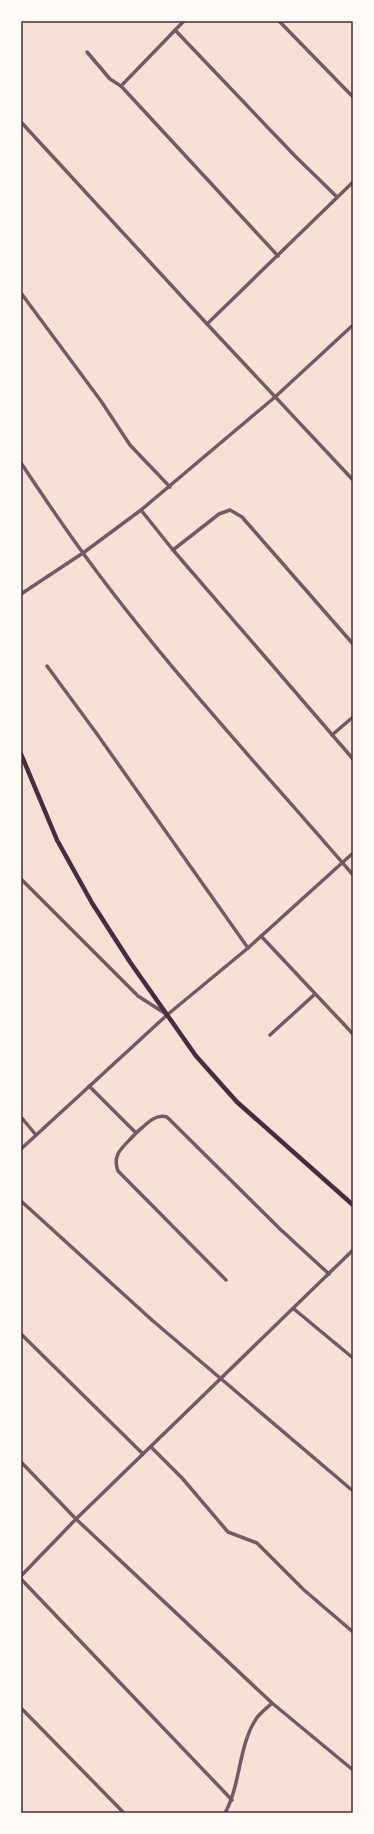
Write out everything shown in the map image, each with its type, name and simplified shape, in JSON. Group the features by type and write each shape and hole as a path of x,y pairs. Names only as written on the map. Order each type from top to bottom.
{"main road":[{"path":"21,754 57,840 92,903 196,1056 237,1102 353,1205"}],"street":[{"path":"120,86 184,21"},
{"path":"279,21 353,97"},
{"path":"175,30 295,156 337,197"},
{"path":"87,52 110,79 120,86 278,256"},
{"path":"21,122 206,324 353,480"},
{"path":"206,324 353,182"},
{"path":"21,294 101,401 130,445 170,487"},
{"path":"21,594 83,553 170,487 275,397 353,325"},
{"path":"21,463 83,553 210,710 353,875"},
{"path":"141,510 173,550 353,759"},
{"path":"173,550 219,514 230,510 242,517 353,644"},
{"path":"47,666 97,734 248,948"},
{"path":"332,735 353,717"},
{"path":"21,1149 167,1015 248,948 353,853"},
{"path":"21,879 138,996 167,1015"},
{"path":"261,936 353,1034"},
{"path":"270,1035 315,994"},
{"path":"89,1086 136,1133"},
{"path":"226,1280 118,1171 114,1162 117,1154 136,1133 154,1118 161,1116 167,1117 268,1218 329,1274"},
{"path":"21,1117 36,1135"},
{"path":"21,1201 153,1321 353,1491"},
{"path":"21,1576 76,1519 294,1309 353,1250"},
{"path":"294,1309 353,1358"},
{"path":"21,1334 143,1454"},
{"path":"151,1447 182,1478 228,1532 257,1543 304,1590 353,1632"},
{"path":"21,1462 76,1519 272,1703 353,1770"},
{"path":"21,1579 232,1800"},
{"path":"225,1813 232,1800 247,1740 256,1718 272,1703"},
{"path":"21,1708 124,1813"}]}
